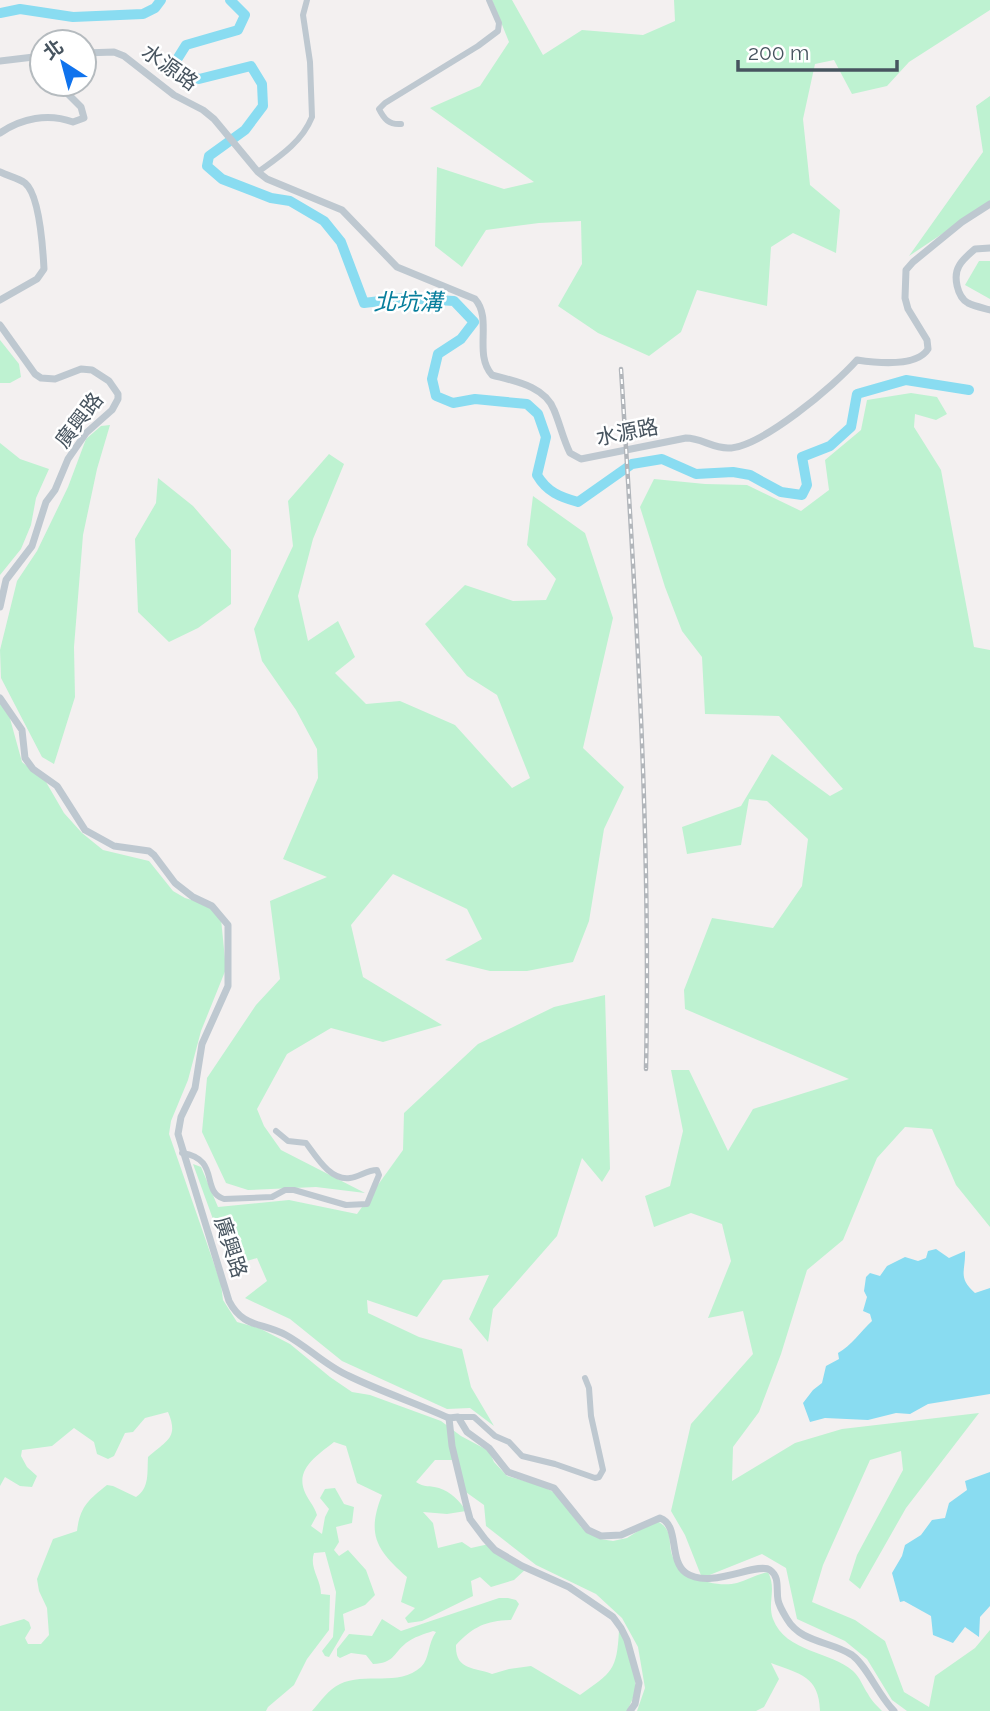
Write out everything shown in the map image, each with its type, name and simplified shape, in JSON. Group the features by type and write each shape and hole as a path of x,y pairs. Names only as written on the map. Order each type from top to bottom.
{"street":[{"path":"258,172 293,145 312,117 310,62 303,15 307,0"},
{"path":"401,124 394,125 384,119 379,109 478,47 498,31 499,23 489,0"},
{"name":"水源路","path":"98,53 114,52 124,56 174,95 203,110 214,119 258,172 267,179 342,210 397,267 475,299 482,308 484,361 488,371 492,375 536,389 547,398 570,453 581,458 686,438 696,438 714,446 741,446 767,434 841,378 857,360 875,363 915,360 924,356 928,349 927,341 908,309 905,298 906,271 913,262 962,222 990,204"},
{"path":"0,61 28,58"},
{"path":"0,133 8,127 34,118 60,117 74,122 83,119 81,107 72,98"},
{"path":"0,172 23,182 31,191 42,239 44,269 37,279 1,298"},
{"path":"990,248 975,249 957,268 956,274 957,287 963,299 967,303 990,310"},
{"name":"廣興路","path":"0,326 41,378 55,379 81,369 92,370 109,381 118,394 118,399 112,410 86,433 68,459 55,491 46,502 32,546 6,580 0,607"},
{"name":"廣興路","path":"0,698 22,730 25,758 33,769 58,786 85,830 114,846 149,851 175,883 193,897 212,906 228,925 228,986 202,1044 195,1088 178,1126 182,1153 229,1301 236,1314 248,1322 267,1325 287,1336 347,1376 449,1418"},
{"path":"182,1153 200,1159 206,1167 213,1191 224,1199 272,1197 294,1190 346,1205 367,1204 379,1175 377,1170 344,1178 328,1171 306,1143 288,1141 276,1131"},
{"path":"585,1378 603,1470 599,1477 522,1456 509,1442 495,1436 474,1417 449,1418 452,1447 470,1519 495,1550 522,1566 569,1587 613,1617 621,1628 639,1683 635,1704 630,1711"},
{"path":"458,1417 467,1432 489,1448 508,1472 554,1488 588,1530 601,1536 621,1535 650,1520 660,1518 666,1520 670,1526 677,1562 687,1574 696,1578 719,1578 761,1568 770,1570 777,1578 778,1601 793,1627 805,1637 857,1659 875,1689 894,1711"}],"green space":[{"path":"492,0 512,0 543,55 582,30 643,35 675,21 674,0 990,0 990,10 909,62 887,86 852,94 834,60 815,64 803,119 810,185 840,210 836,253 793,233 771,247 767,306 697,290 681,332 649,356 598,333 558,306 582,264 581,221 486,230 462,267 435,246 437,167 504,189 534,182 430,108 480,86 509,42"},
{"path":"990,96 990,202 909,256 983,152 976,106"},
{"path":"979,261 990,261 990,299 965,285"},
{"path":"0,340 19,364 21,377 10,383 0,383"},
{"path":"911,393 937,397 947,414 936,420 915,414 914,427 941,470 974,647 990,650 990,1227 956,1185 932,1129 905,1127 877,1158 843,1240 807,1270 781,1354 759,1412 733,1447 732,1481 795,1443 842,1429 979,1413 906,1508 860,1589 849,1580 857,1555 903,1470 901,1451 870,1460 823,1565 812,1602 855,1620 885,1641 904,1692 929,1707 935,1676 975,1648 990,1630 990,1711 907,1711 892,1700 867,1659 845,1641 797,1619 786,1568 762,1554 702,1578 685,1535 671,1511 691,1424 753,1354 743,1311 708,1318 731,1261 722,1224 691,1213 654,1227 645,1196 670,1186 683,1131 671,1070 689,1070 728,1151 753,1109 849,1079 685,1009 684,990 712,918 773,928 802,886 808,839 767,801 749,799 741,845 687,854 682,827 741,806 772,754 830,796 843,789 779,716 705,714 702,657 682,631 640,507 654,479 747,485 801,511 829,490 825,460 861,430 867,400"},
{"path":"110,425 97,469 83,535 74,647 75,697 54,764 42,757 1,678 0,650 17,581 37,551 68,487 86,439 101,426"},
{"path":"0,443 20,459 49,469 36,498 31,525 21,549 0,575"},
{"path":"329,454 344,464 313,539 298,596 308,641 338,621 355,657 335,673 366,704 400,701 455,725 512,788 530,778 497,695 467,676 425,624 465,585 513,601 546,600 556,579 527,545 533,496 585,533 613,618 583,748 624,787 604,829 589,921 573,962 527,971 490,971 445,960 482,939 467,909 393,874 351,925 363,977 442,1025 383,1042 331,1028 287,1054 257,1109 264,1126 281,1150 365,1193 316,1187 248,1190 226,1183 202,1132 207,1078 256,1005 280,979 270,901 327,877 283,859 318,778 317,749 296,710 262,661 254,629 293,546 288,501"},
{"path":"158,478 193,506 231,550 231,604 198,628 169,642 138,612 135,539 156,503"},
{"path":"0,700 9,715 22,762 46,782 64,813 82,833 103,850 149,861 173,891 185,898 215,907 221,919 226,969 201,1031 188,1080 171,1121 169,1134 221,1284 223,1300 237,1322 259,1328 290,1344 352,1392 370,1395 441,1421 461,1436 489,1451 494,1462 507,1476 542,1486 557,1494 581,1527 600,1539 613,1541 627,1538 649,1524 659,1522 668,1533 676,1563 699,1580 719,1584 737,1583 768,1572 772,1584 771,1613 779,1630 798,1645 844,1664 853,1671 882,1711 820,1711 819,1699 812,1683 799,1674 771,1663 779,1679 764,1707 756,1711 637,1711 645,1688 638,1647 622,1618 596,1594 536,1565 486,1526 484,1505 463,1490 458,1460 435,1460 416,1482 447,1492 458,1500 466,1511 447,1514 423,1512 433,1523 438,1548 462,1542 471,1548 489,1544 527,1568 514,1580 491,1587 480,1577 471,1581 473,1596 422,1621 408,1623 405,1618 415,1608 401,1602 407,1577 388,1558 377,1541 375,1521 382,1495 357,1483 346,1446 334,1442 310,1462 303,1475 304,1490 317,1515 311,1526 322,1534 329,1509 320,1498 325,1489 335,1488 344,1504 354,1507 352,1523 336,1527 339,1542 334,1550 339,1556 348,1550 366,1570 375,1595 365,1605 343,1614 345,1630 329,1657 325,1656 322,1651 333,1637 336,1592 325,1552 314,1553 313,1564 321,1594 330,1595 329,1630 307,1659 294,1685 266,1711 0,1711 0,1626 24,1619 29,1622 31,1628 25,1638 28,1644 41,1644 49,1635 47,1608 37,1579 53,1539 77,1531 86,1505 107,1485 136,1497 144,1489 147,1479 148,1457 166,1442 172,1428 168,1412 145,1418 133,1432 125,1433 114,1456 108,1459 97,1454 94,1442 74,1428 52,1446 22,1450 21,1456 27,1467 37,1476 32,1487 20,1486 5,1477 0,1486"},
{"path":"605,995 610,1169 602,1182 582,1158 557,1236 493,1309 488,1342 469,1319 489,1275 443,1280 417,1317 367,1300 368,1313 419,1337 462,1349 471,1387 494,1426 470,1408 447,1409 342,1361 290,1319 245,1298 267,1281 257,1258 230,1266 193,1164 201,1167 218,1207 289,1200 357,1214 403,1150 404,1113 478,1044 554,1007"},
{"path":"499,1598 516,1600 519,1604 511,1620 481,1626 456,1645 462,1664 492,1674 531,1666 580,1695 611,1669 617,1654 619,1630 629,1650 635,1675 634,1693 627,1711 312,1711 328,1692 340,1684 412,1673 424,1663 436,1632 412,1639 389,1660 373,1664 366,1655 351,1653 340,1658 337,1656 337,1649 349,1634 372,1636 382,1619 401,1631"}],"water":[{"path":"936,1249 949,1258 965,1251 964,1278 969,1287 975,1293 990,1288 990,1394 928,1404 910,1414 896,1413 868,1420 825,1418 810,1422 803,1403 822,1383 826,1366 839,1359 838,1353 872,1321 870,1314 863,1311 867,1297 864,1291 866,1277 870,1273 880,1276 887,1266 905,1257 918,1261 926,1258 928,1251"},
{"path":"990,1472 990,1606 980,1617 979,1637 965,1627 953,1643 933,1635 931,1616 904,1601 900,1602 892,1573 905,1545 921,1535 932,1520 945,1518 949,1503 967,1490 965,1481"}],"waterway":[{"name":"北坑溝","path":"0,13 20,9 73,17 143,14 155,8 161,0"},
{"name":"北坑溝","path":"230,0 245,15 238,30 186,45 176,61 180,73 199,79 251,66 262,84 263,106 245,130 209,156 207,166 222,179 271,198 290,201 324,221 341,242 364,303 404,298 454,301 474,322 461,339 438,354 432,379 436,396 453,403 475,399 527,404 538,414 546,437 537,475 554,493 578,502 632,464 662,459 696,474 733,472 750,475 781,492 802,495 807,485 802,457 830,446 851,427 857,394 906,380 969,390"}],"railway":[{"path":"621,369 637,632 644,806 646,1069"}]}
